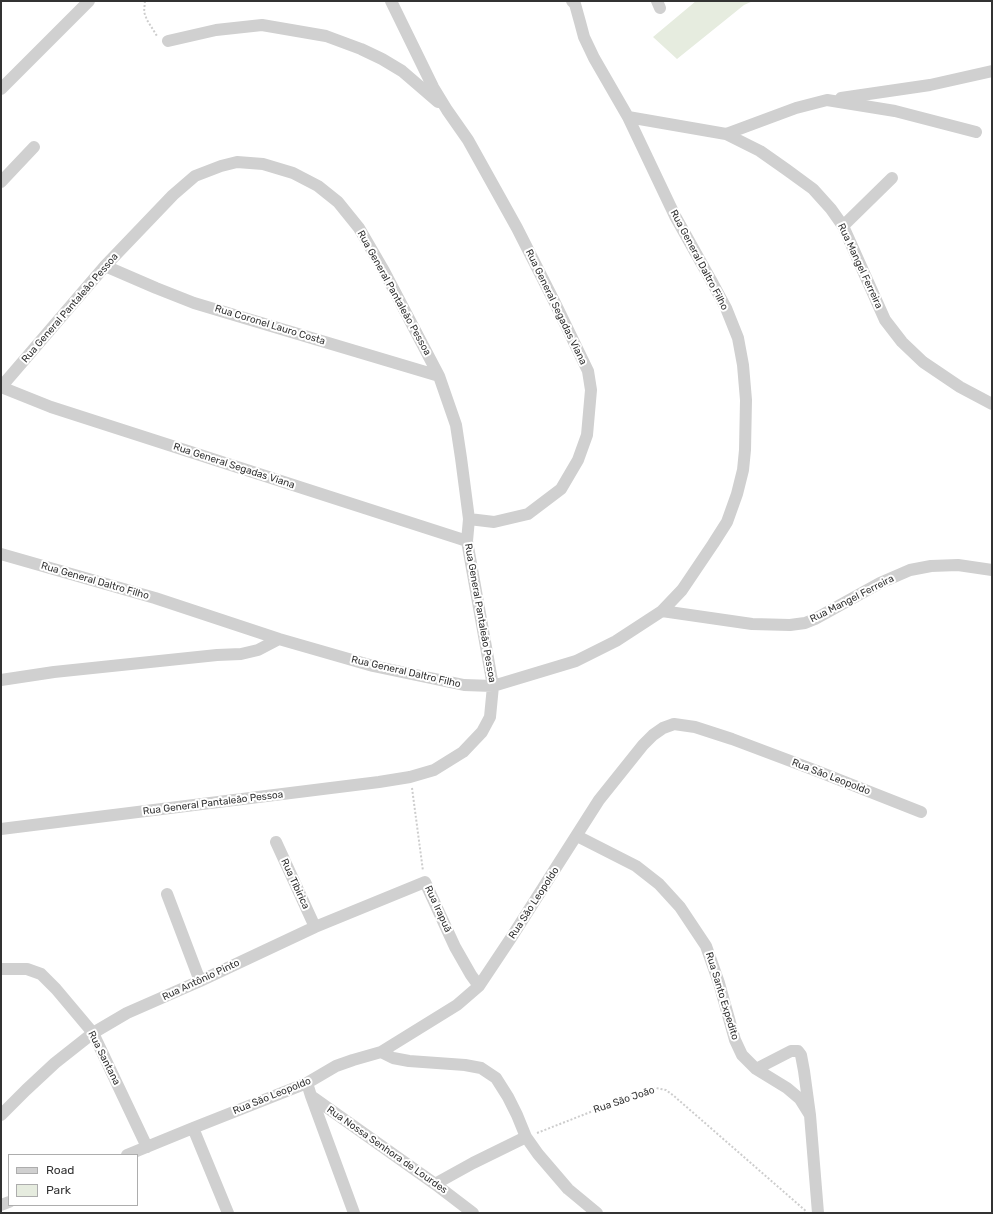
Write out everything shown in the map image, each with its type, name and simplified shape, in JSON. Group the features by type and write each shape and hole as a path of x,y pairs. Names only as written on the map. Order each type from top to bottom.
{"street":[{"path":"1,89 90,1"},
{"name":"Rua General Segadas Viana","path":"391,1 433,87 468,140 524,242 588,371 591,390 587,435 578,460 561,488 528,514 494,522 469,519"},
{"name":"Rua General Daltro Filho","path":"1,554 156,598 279,640 373,666 464,686 493,686 576,661 616,641 662,611 682,590 714,544 727,522 743,470 746,400 743,366 738,338 726,308 675,216 628,117 594,58 584,37 572,1"},
{"name":"Rua General Segadas Viana","path":"168,41 216,30 262,25 326,36 361,49 402,71 447,110"},
{"path":"726,134 796,108 828,100 930,85 992,71"},
{"path":"828,100 896,111 976,132"},
{"name":"Rua Mangel Ferreira","path":"628,117 726,134 760,151 814,189 843,226 885,320 902,342 923,362 960,387 992,404"},
{"path":"1,182 34,147"},
{"name":"Rua General Pantaleão Pessoa","path":"1,387 104,266 173,195 195,176 221,166 237,162 263,164 293,173 318,186 338,202 358,228 384,271 439,376 456,425 469,519 467,541 493,686 490,717 482,732 463,752 434,770 410,777 1,829"},
{"path":"843,226 892,178"},
{"name":"Rua Coronel Lauro Costa","path":"104,266 194,303 439,376"},
{"name":"Rua General Segadas Viana","path":"1,387 51,407 467,541"},
{"name":"Rua Mangel Ferreira","path":"662,611 752,624 790,624 815,619 880,582 910,570 931,566 958,565 992,570"},
{"path":"1,680 54,672 217,655 241,654 258,650 279,640"},
{"name":"Rua São Leopoldo","path":"130,1154 307,1083 336,1066 381,1052 457,1005 479,986 599,800 643,745 652,735 663,728 674,724 695,727 732,739 921,812"},
{"name":"Rua Santo Expedito","path":"577,836 636,866 659,884 680,907 706,946 719,983 734,1040 742,1054 756,1068 787,1088 800,1099 810,1115"},
{"name":"Rua Tibirica","path":"276,842 315,927"},
{"name":"Rua Antônio Pinto","path":"1,1115 55,1063 93,1032 127,1013 200,981 315,927 425,882"},
{"name":"Rua Irapuã","path":"425,882 455,947 470,975 479,986"},
{"path":"167,894 200,981"},
{"name":"Rua Santana","path":"1,969 27,969 42,974 93,1032 147,1147"},
{"name":"Rua Santo Expedito","path":"756,1068 791,1050 798,1051 803,1062 810,1115 818,1213"},
{"path":"381,1052 393,1058 409,1061 465,1065 481,1068 496,1078 508,1097 526,1137 538,1154 568,1189 597,1213"},
{"path":"307,1083 310,1096 354,1213"},
{"name":"Rua Nossa Senhora de Lourdes","path":"310,1096 435,1184 473,1213"},
{"path":"193,1128 228,1213"},
{"path":"435,1184 472,1163 526,1137"}],"path":[{"path":"145,1 144,12 147,20 157,36 168,41"},
{"name":"Rua Irapuã","path":"410,777 425,882"},
{"name":"Rua São João","path":"526,1137 649,1089 656,1088 666,1090 808,1213"}],"green space":[{"path":"696,1 753,1 744,5 677,59 653,37"}]}
